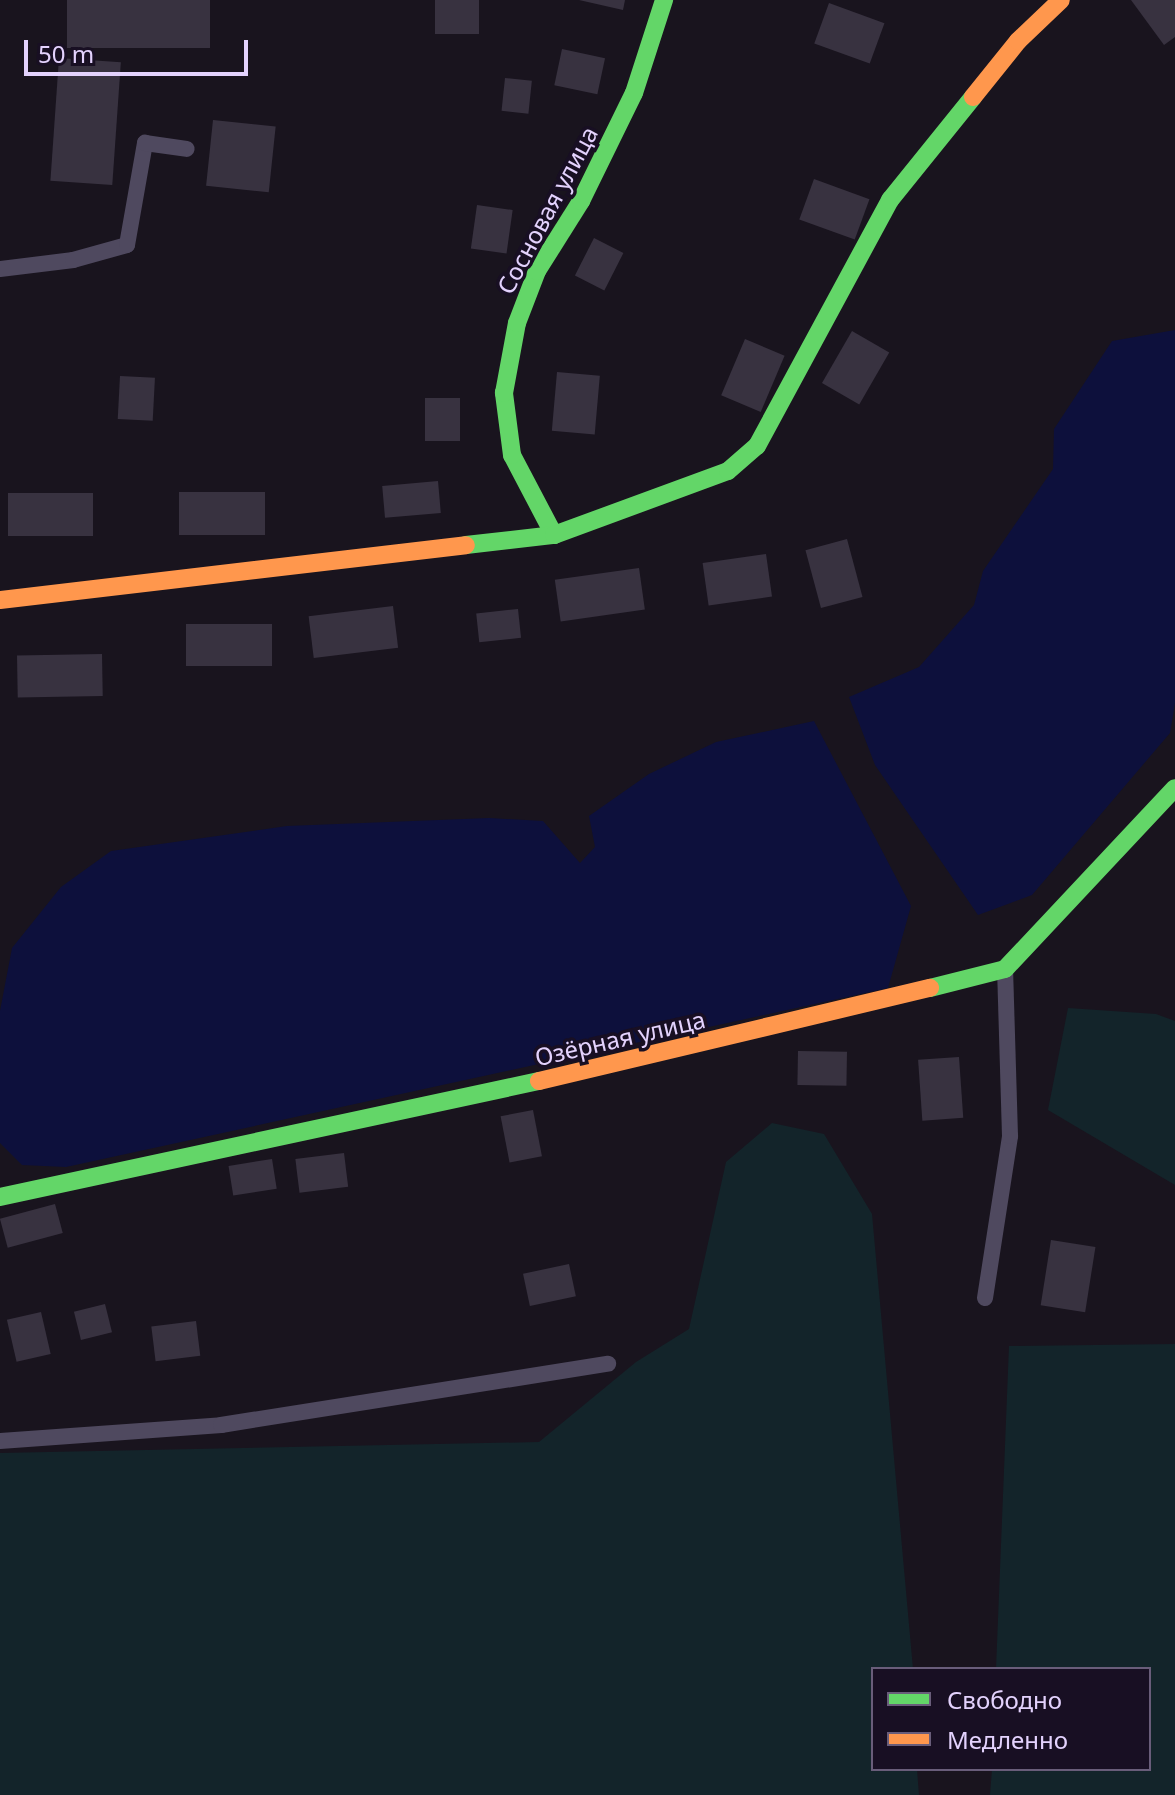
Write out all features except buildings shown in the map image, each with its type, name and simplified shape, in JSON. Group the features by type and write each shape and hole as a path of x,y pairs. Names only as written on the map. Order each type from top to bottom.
{"street":[{"name":"Сосновая улица","path":"554,535 512,455 504,393 517,323 537,271 581,201 634,93 664,0"},
{"path":"0,600 554,535 728,471 757,446 890,200 1018,41 1061,0"},
{"path":"1005,969 1175,788"},
{"name":"Озёрная улица","path":"0,1197 651,1057 1005,969"}],"lane":[{"path":"0,269 73,260 127,245 145,143 187,149"},
{"path":"985,1298 1010,1136 1005,969"},
{"path":"0,1441 221,1425 608,1364"}],"shaded area":[{"path":"1175,330 1175,703 1170,733 1032,895 978,915 875,765 849,697 919,667 974,605 983,571 1053,469 1054,429 1112,341"},
{"path":"814,721 911,906 888,988 66,1167 22,1165 0,1143 0,1011 12,948 61,887 111,851 287,826 489,818 543,821 580,863 595,847 589,816 649,774 716,742"},
{"path":"1068,1008 1156,1014 1175,1021 1175,1185 1048,1110"},
{"path":"772,1123 824,1134 872,1214 913,1667 871,1667 871,1771 917,1771 919,1795 0,1795 0,1453 539,1442 636,1362 689,1329 726,1162"},
{"path":"1175,1344 1175,1795 990,1795 992,1771 1151,1771 1151,1667 996,1667 1009,1346"}],"traffic: fast":[{"path":"554,535 512,455 504,393 517,323 537,271 581,201 634,93 664,0"},
{"path":"466,545 554,535 728,471 757,446 890,200 973,97"},
{"path":"930,988 1005,969 1175,788"},
{"path":"0,1197 539,1081"}],"traffic: slow":[{"path":"973,97 1018,41 1061,0"},
{"path":"0,600 466,545"},
{"path":"539,1081 930,988"}]}
